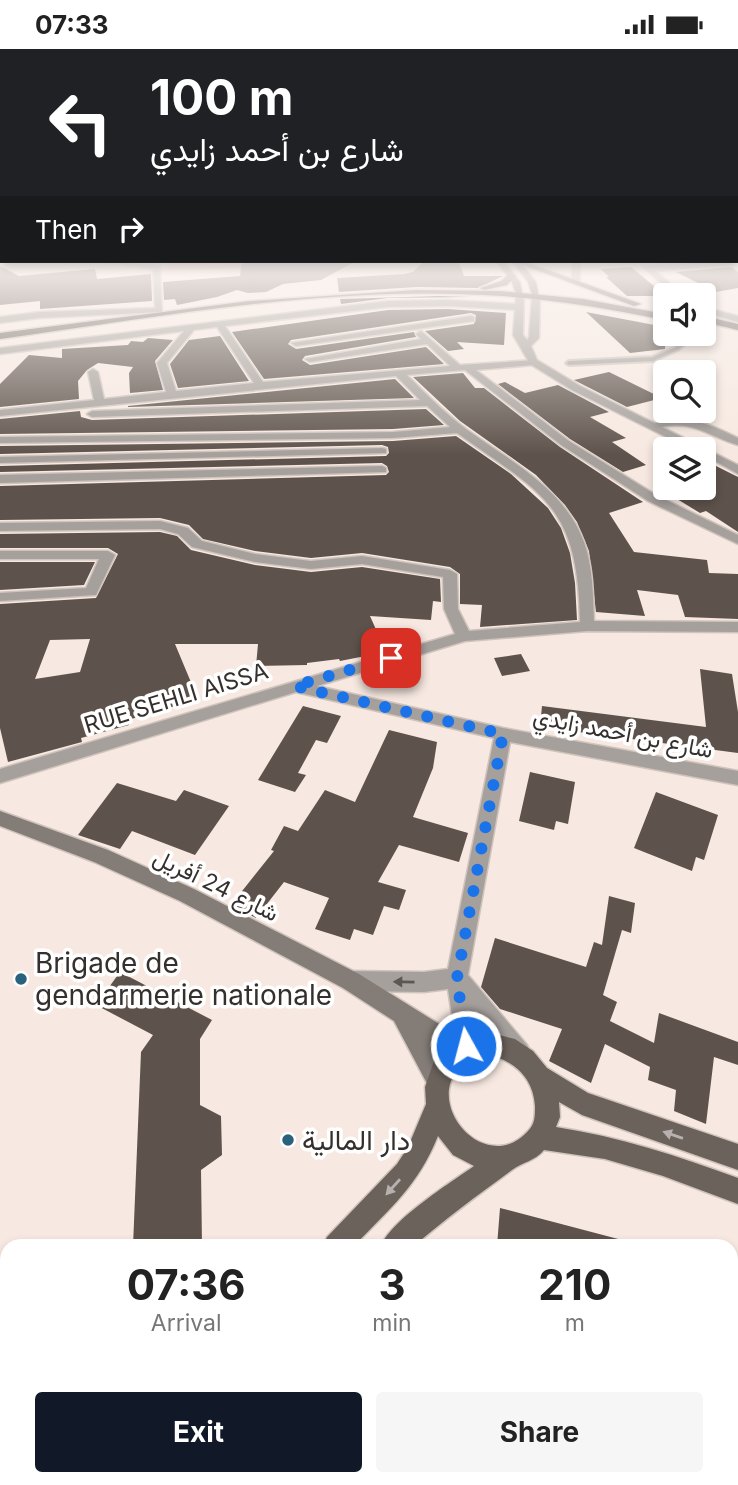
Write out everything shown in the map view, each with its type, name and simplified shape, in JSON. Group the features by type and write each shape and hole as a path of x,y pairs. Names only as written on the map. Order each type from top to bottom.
{"main road":[{"path":"0,334 86,321"},
{"path":"0,334 113,321"},
{"path":"716,322 738,327"},
{"path":"716,329 738,334"},
{"name":"شارع 24 أفريل","path":"0,818 101,856 187,895 351,981 402,1014 463,1048"},
{"path":"402,1014 438,1080"},
{"path":"343,1239 405,1173 417,1156 438,1107 438,1080 448,1060 463,1048 492,1043 519,1052 540,1077 582,1103 738,1157"},
{"path":"402,1239 439,1207 509,1157 526,1150 538,1137 545,1123 547,1108 546,1093 540,1077"},
{"path":"438,1107 450,1134 464,1147 482,1156 509,1157"},
{"path":"538,1137 605,1147 663,1163 738,1191"}],"street":[{"path":"0,351 254,321"},
{"path":"277,321 281,326"},
{"path":"406,321 428,341 565,443 652,498 738,540"},
{"path":"296,343 457,321"},
{"path":"518,321 518,335 526,345 533,362"},
{"path":"526,345 534,338 535,321"},
{"path":"220,326 261,386"},
{"path":"173,395 162,363 187,336 190,329"},
{"path":"289,334 324,379"},
{"path":"310,359 428,341"},
{"path":"0,413 324,379 533,362 576,388 677,437"},
{"path":"93,372 100,403"},
{"path":"399,373 428,403 556,504 573,531 585,569 587,627"},
{"path":"18,412 127,414 428,403"},
{"path":"655,426 672,422 704,425 738,442"},
{"path":"0,440 393,435 460,429"},
{"path":"0,460 383,451"},
{"path":"716,458 738,470"},
{"path":"0,479 382,470"},
{"path":"0,527 160,525 183,531 197,544 255,558 312,565 362,560 450,574 451,609 464,636"},
{"path":"0,555 108,555 91,592 0,597"},
{"name":"RUE SEHLI AISSA","path":"0,776 464,636 587,627 738,627"},
{"name":"شارع بن أحمد زايدي","path":"294,686 503,734 738,778"},
{"path":"463,1048 457,978 503,734"},
{"path":"351,981 424,982 457,978"},
{"path":"457,978 519,1052"}],"lane":[{"path":"569,363 653,359 680,346"}],"building":[{"path":"310,321 418,321 291,340 288,344 296,349 414,332 416,337 305,356 302,360 310,365 426,347 444,364 264,379 232,332"},
{"path":"475,321 505,321 504,345 457,342 464,349 448,351 425,331 474,324"},
{"path":"596,321 633,321 653,325 653,346 665,346 665,349 630,353"},
{"path":"220,336 249,381 178,388 170,364 189,340"},
{"path":"148,338 173,340 155,361 163,390 130,393 129,373 133,367 98,363 87,370 78,381 79,399 0,407 0,384 29,355 62,358 62,349 128,345 131,341 143,342"},
{"path":"609,372 653,394 653,400 627,407 574,380"},
{"path":"463,373 475,388 484,388 560,447 643,502 609,513 634,552 707,560 709,573 738,574 738,619 685,617 678,595 637,590 645,616 596,612 589,551 577,522 565,505 536,475 460,421 413,377"},
{"path":"395,379 414,398 128,407 128,406"},
{"path":"505,382 525,393 558,385 609,412 590,417 626,438 612,442 646,465 623,472 570,439 498,384"},
{"path":"426,409 444,425 393,429 0,434 0,419 80,411 81,417 92,420"},
{"path":"456,436 511,474 548,508 561,528 570,553 577,620 480,627 482,605 460,604 460,574 450,567 362,553 311,558 255,551 203,539 189,525 160,518 0,520 0,486 386,475 389,472 387,466 382,463 0,472 0,466 386,456 389,453 388,447 382,445 0,454 0,446 393,441"},
{"path":"716,466 738,477 738,532 706,511 700,513 679,500 716,500"},
{"path":"160,532 177,536 191,550 255,565 311,572 362,567 440,579 441,602 433,601 431,620 370,616 386,652 340,661 256,666 258,644 175,644 198,699 128,720 129,725 81,738 82,742 8,762 0,728 0,604 96,598 118,554 108,548 0,548 0,534","holes":["90,639 80,672 35,679 50,640"]},
{"path":"0,562 95,562 84,585 0,590"},
{"path":"521,654 530,671 502,676 494,658"},
{"path":"700,669 732,674 738,712 738,753 540,727 542,706 706,727"},
{"path":"303,706 341,716 327,743 316,740 298,773 306,775 295,792 258,780"},
{"path":"389,730 437,742 433,768 413,817 468,833 459,862 399,845 378,882 406,890 399,910 384,906 373,935 354,929 350,940 315,929 329,898 284,882 256,918 231,905 274,851 271,850 284,826 298,831 325,790 355,802"},
{"path":"530,772 575,782 568,824 556,821 554,830 519,821"},
{"path":"117,783 176,801 184,790 229,806 195,855 132,831 120,849 78,835"},
{"path":"656,792 718,815 704,860 696,857 692,871 634,848"},
{"path":"609,896 635,903 631,933 622,930 603,995 617,1002 610,1021 654,1043 659,1013 738,1042 738,1065 714,1057 706,1124 674,1111 676,1090 648,1080 650,1067 605,1044 591,1083 549,1061 562,1029 500,1009 481,987 495,938 586,967 594,942 602,945"},
{"path":"120,972 212,1020 200,1039 200,1105 221,1116 222,1155 201,1170 202,1239 133,1239 141,1052 153,1035 96,1005"},
{"path":"500,1208 618,1239 498,1239"}],"place":[{"name":"Brigade de gendarmerie nationale","path":"21,979"},
{"name":"دار المالية","path":"288,1140"}],"route":[{"path":"391,658 294,686 503,734 457,978 466,1046"}]}
